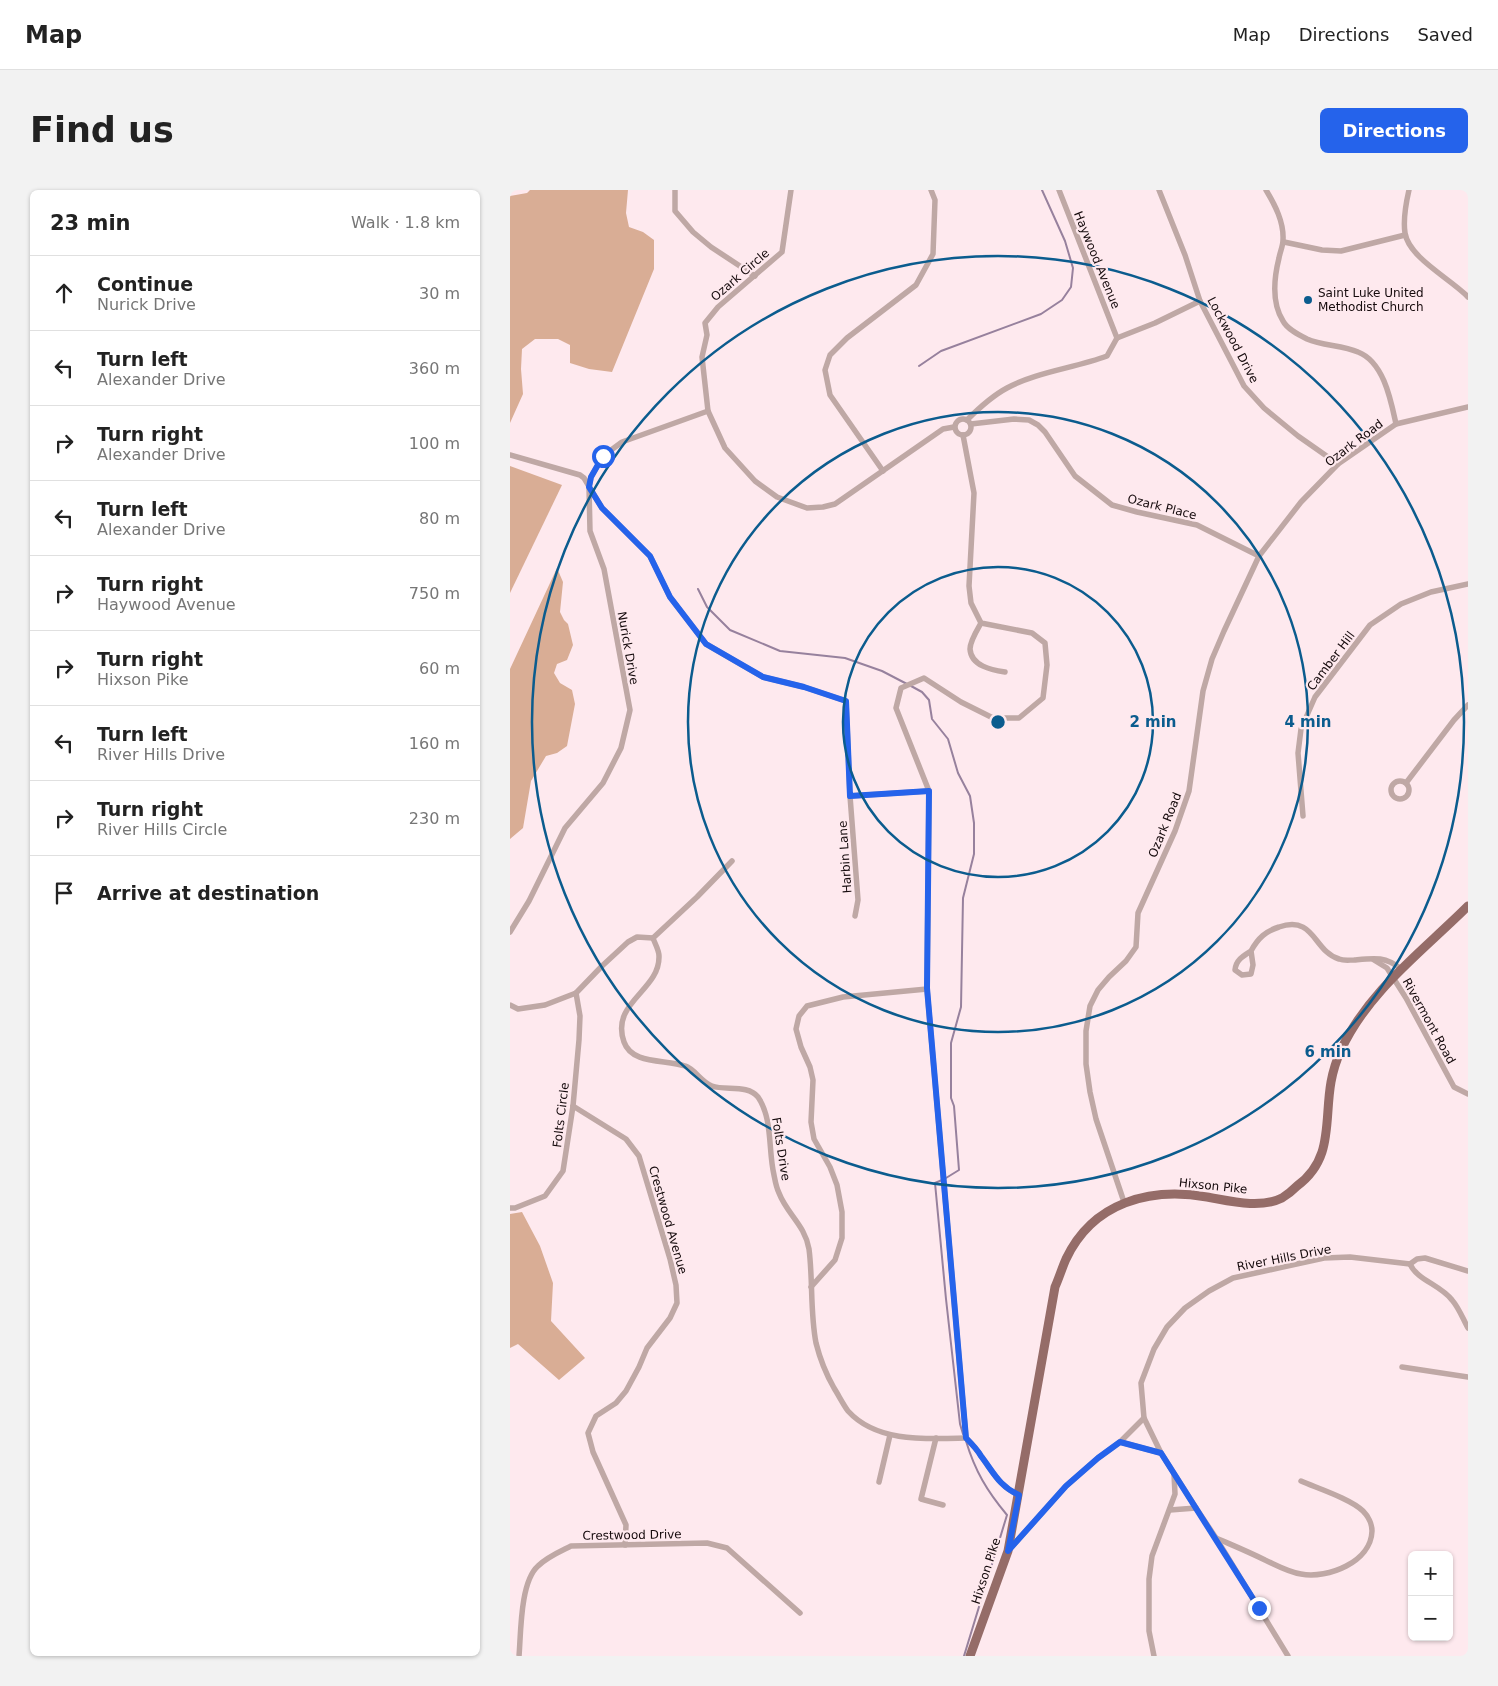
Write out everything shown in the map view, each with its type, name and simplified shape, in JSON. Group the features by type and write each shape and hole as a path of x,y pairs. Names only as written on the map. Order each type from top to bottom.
{"main road":[{"name":"Hixson Pike","path":"970,1656 1008,1551 1055,1287 1066,1259 1084,1234 1108,1211 1124,1202 1164,1194 1184,1193 1234,1202 1262,1203 1282,1198 1303,1182 1312,1173 1320,1158 1326,1137 1330,1083 1334,1066 1360,1017 1401,969 1468,906"}],"street":[{"path":"675,190 675,211 693,232 711,247 755,276"},
{"name":"Ozark Circle","path":"791,190 782,252 718,307 705,323 708,335 702,357 708,411 725,448 755,481 778,497 807,508 823,507 835,504 942,429 954,427"},
{"path":"883,471 830,394 825,370 830,355 847,338 916,285 933,254 936,200 931,190"},
{"name":"Haywood Avenue","path":"1059,190 1117,338"},
{"name":"Lockwood Drive","path":"1159,190 1195,282 1200,301 1244,386 1264,408 1298,436 1338,464"},
{"path":"1266,190 1282,226 1284,242 1275,277 1274,296 1283,322 1298,335 1315,342 1361,353 1369,360 1382,377 1388,391 1396,424"},
{"path":"1408,190 1405,235 1410,246 1421,259 1468,297"},
{"path":"1284,242 1322,250 1341,251 1405,235"},
{"path":"969,422 1006,389 1024,380 1108,356 1117,338 1155,323 1200,301"},
{"name":"Ozark Road","path":"1124,1202 1096,1119 1090,1092 1086,1064 1086,1031 1090,1006 1098,990 1108,977 1126,961 1136,947 1138,913 1175,831 1189,791 1203,691 1212,659 1258,556 1301,502 1338,464 1396,424 1468,407"},
{"name":"Nurick Drive","path":"510,932 530,901 565,828 603,783 622,748 630,710 604,569 590,531 589,487 591,477 603,456 622,442 708,411"},
{"path":"963,435 956,432 954,427 958,420 969,422"},
{"name":"Ozark Place","path":"969,422 1029,420 1046,432 1075,476 1112,505 1197,526 1258,556"},
{"path":"963,435 970,431 969,422"},
{"path":"963,435 974,493 969,586 971,603 981,623"},
{"path":"510,455 580,475 589,487"},
{"name":"Harbin Lane","path":"589,487 602,508 650,556 670,597 706,644 763,677 804,687 846,701 850,796 858,900 856,916"},
{"name":"Camber Hill","path":"1303,816 1298,753 1301,729 1315,697 1370,626 1401,604 1431,592 1468,584"},
{"path":"981,623 970,650 975,660 988,669 1004,672"},
{"path":"981,623 1032,633 1045,643 1046,665 1043,698 1019,718 994,718 961,702 924,678 901,688 896,708 929,791 927,988 966,1438 981,1455 992,1474 1004,1487 1019,1495"},
{"path":"1406,783 1454,720 1468,705"},
{"path":"850,796 929,791"},
{"path":"510,1005 518,1009 544,1005 576,993 628,942 638,937 653,938 732,861"},
{"path":"1251,951 1266,932 1289,924 1301,925 1337,959 1385,959 1401,969"},
{"name":"Folts Drive","path":"653,938 659,955 657,967 649,982 624,1014 620,1030 625,1045 639,1058 686,1066 710,1086 723,1089 744,1089 757,1096 766,1116 773,1172 779,1194 804,1231 808,1248 816,1342 830,1380 848,1410 858,1420 873,1429 890,1435 966,1438"},
{"name":"Rivermont Road","path":"1374,960 1385,966 1406,998 1454,1087 1468,1094"},
{"path":"812,1287 835,1260 842,1238 842,1212 837,1185 830,1167 814,1139 811,1122 813,1080 810,1067 800,1047 796,1029 799,1016 807,1006 843,997 927,988"},
{"name":"Folts Circle","path":"510,1208 515,1208 545,1196 563,1171 573,1106 579,1040 580,1016 576,993"},
{"name":"Crestwood Avenue","path":"573,1106 626,1139 639,1156 676,1285 677,1303 670,1318 647,1348 626,1390 616,1403 596,1416 588,1433 592,1452 626,1525 625,1545"},
{"name":"River Hills Drive","path":"1144,1418 1141,1383 1154,1349 1167,1328 1179,1314 1209,1291 1233,1278 1324,1258 1350,1257 1410,1264 1417,1259 1425,1258 1468,1271"},
{"path":"1410,1264 1412,1270 1442,1290 1452,1300 1468,1328"},
{"path":"1402,1368 1468,1377"},
{"path":"1008,1551 1066,1486 1120,1442 1144,1418 1161,1453 1216,1538 1288,1656"},
{"path":"879,1482 890,1435"},
{"path":"936,1438 921,1499 943,1505"},
{"path":"1120,1442 1161,1453"},
{"path":"1154,1656 1149,1631 1149,1579 1152,1556 1175,1494 1174,1474"},
{"path":"1216,1538 1287,1570 1302,1574 1319,1574 1338,1569 1362,1555 1372,1537 1372,1527 1362,1510 1301,1481"},
{"path":"1170,1510 1196,1508"},
{"name":"Crestwood Drive","path":"518,1656 528,1581 536,1567 553,1555 571,1546 707,1543 727,1548 800,1613"}],"shaded area":[{"path":"530,190 628,190 626,213 629,227 643,232 654,240 654,269 612,372 589,369 570,363 570,345 558,339 535,339 522,349 523,394 510,423 510,196 527,193"},
{"path":"510,466 562,485 510,593"},
{"path":"557,568 563,582 560,612 568,624 573,645 567,660 557,664 554,673 560,683 572,690 575,704 567,746 557,753 546,756 531,781 523,828 510,839 510,669"},
{"path":"522,1212 540,1246 553,1283 551,1321 585,1358 559,1380 518,1344 510,1348 510,1214"}],"waterway":[{"path":"919,366 941,351 1041,314 1062,300 1071,287 1073,268 1065,241 1042,190"},
{"path":"698,589 707,607 730,630 780,651 845,658 882,671 907,684"},
{"path":"911,686 922,692 929,700 932,719 948,739 958,773 970,796 974,823 974,854 963,898 961,1007 951,1043 951,1098 954,1106 959,1170 946,1178"},
{"path":"942,1180 935,1183 946,1299 960,1424 963,1434"},
{"path":"964,1656 1007,1515 993,1498 982,1480 966,1441"}],"place":[{"name":"Saint Luke United Methodist Church","path":"1308,300"}],"route":[{"path":"603,456 591,477 589,487 602,508 650,556 670,597 706,644 763,677 804,687 846,701 850,796 929,791 927,988 966,1438 981,1455 992,1474 1004,1487 1019,1495 1008,1551 1066,1486 1098,1458 1120,1442 1148,1448 1161,1453 1259,1608"}]}
